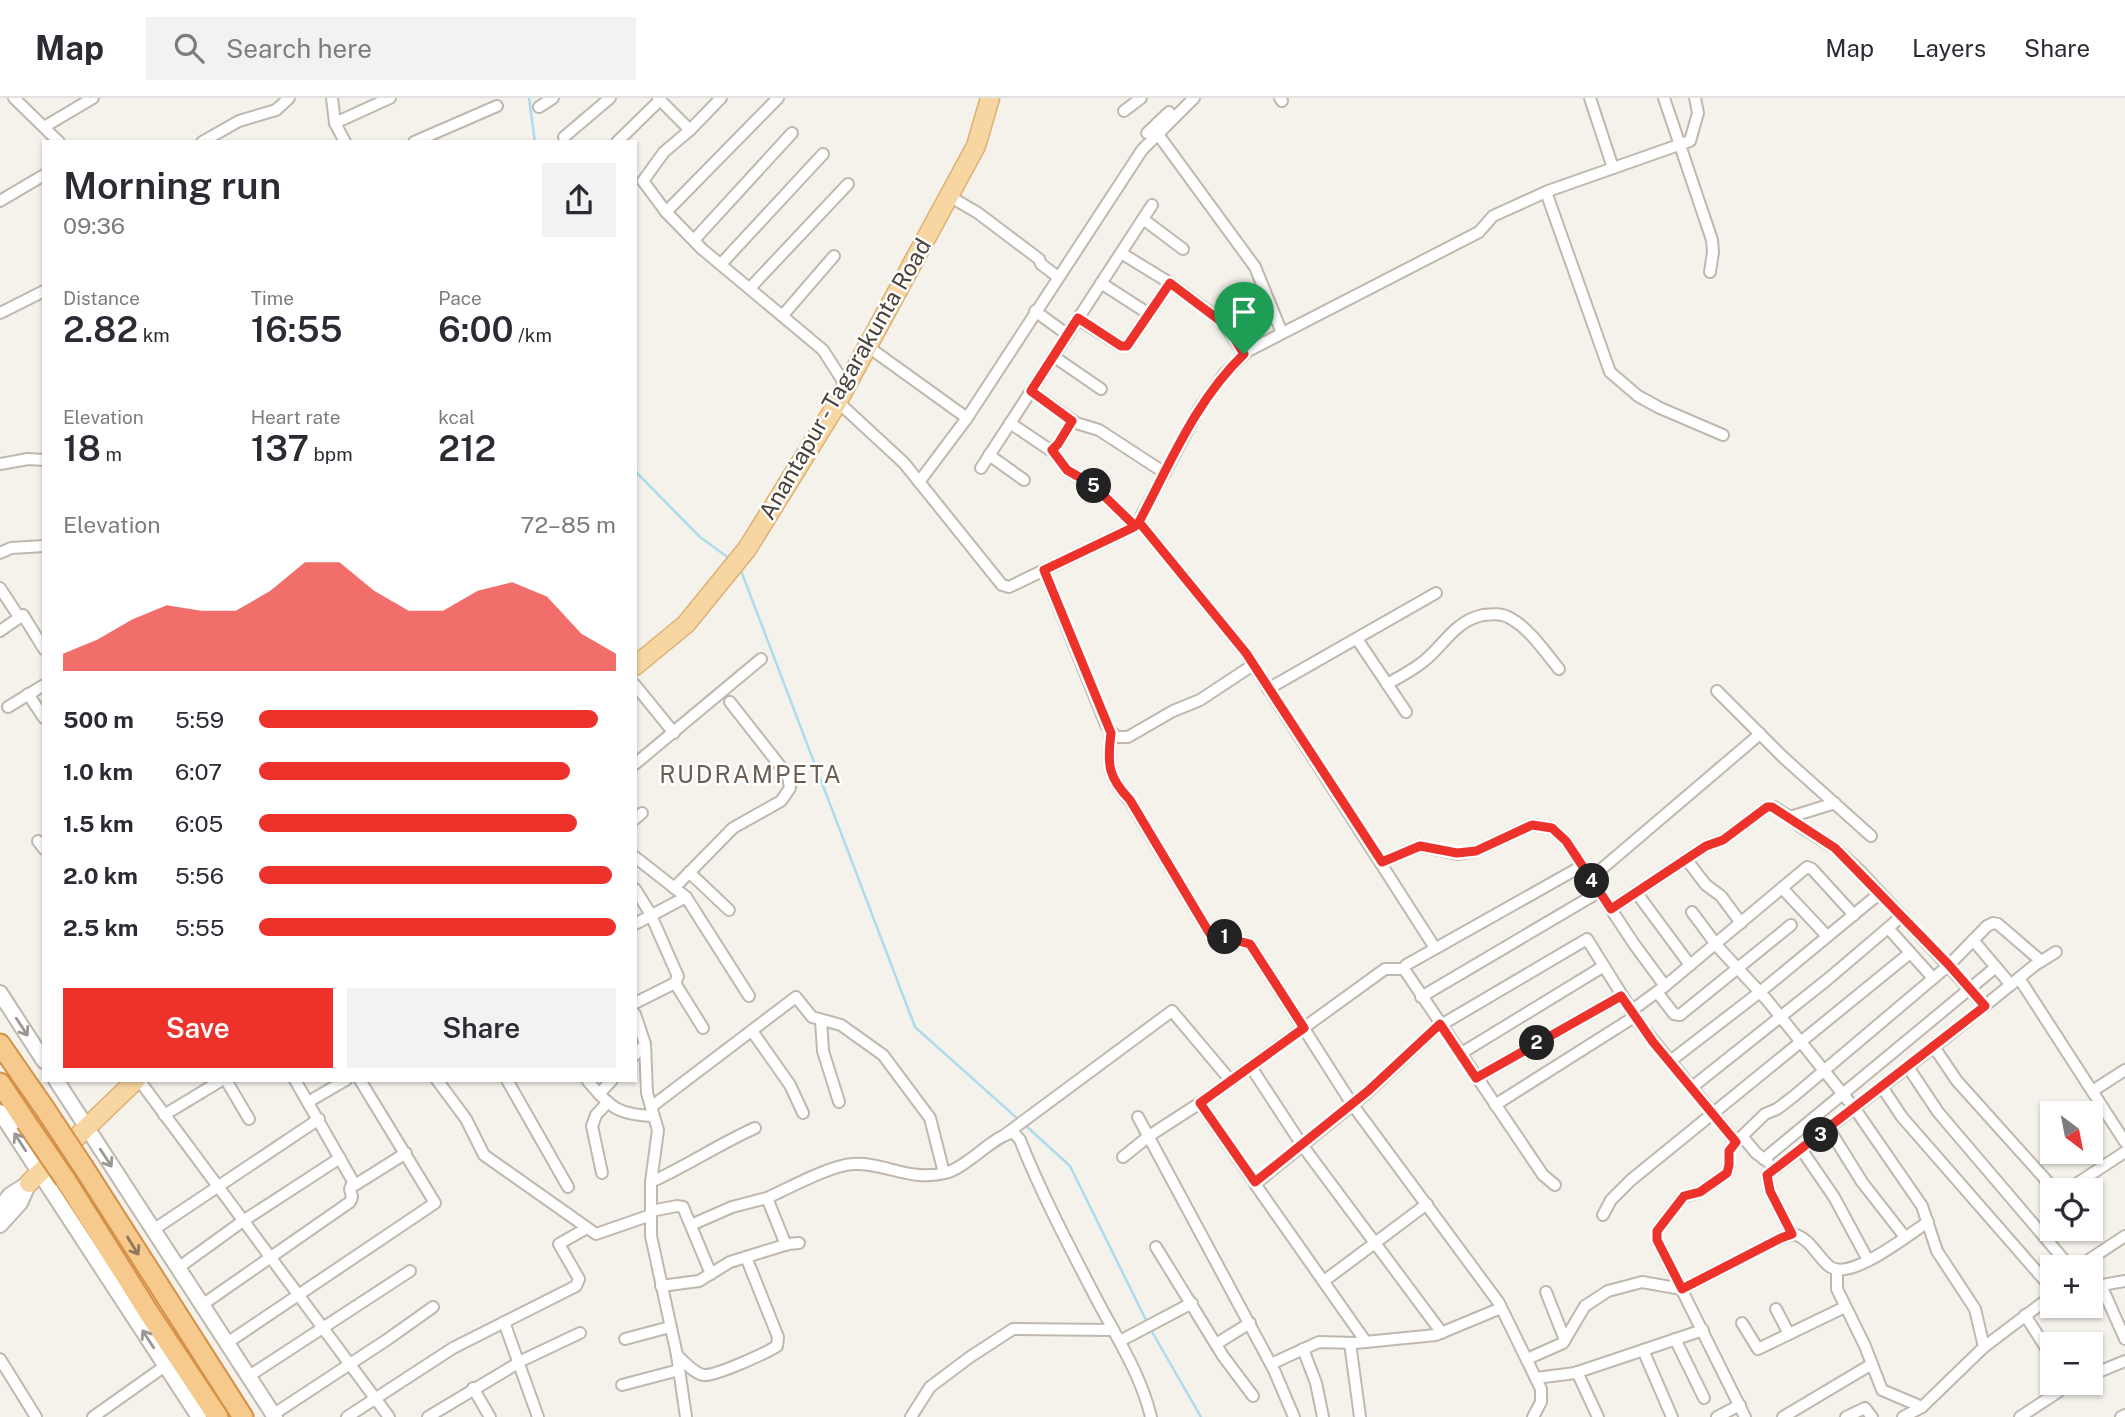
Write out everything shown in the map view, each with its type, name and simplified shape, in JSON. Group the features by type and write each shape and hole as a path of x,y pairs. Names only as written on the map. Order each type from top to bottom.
{"highway":[{"path":"0,1044 46,1109 243,1417"},
{"path":"0,1083 218,1417"}],"main road":[{"name":"Anantapur - Tagarakunta Road","path":"637,660 686,624 747,549 842,393 976,146 990,98"},
{"path":"34,1178 135,1082"}],"street":[{"path":"14,98 57,140"},
{"path":"205,140 235,123 276,110 289,98"},
{"path":"332,98 335,123 344,140"},
{"path":"335,123 390,98"},
{"path":"539,107 553,98"},
{"path":"564,137 610,98"},
{"path":"666,212 778,98"},
{"path":"1124,111 1141,98"},
{"path":"919,482 967,418 1152,133 1184,98"},
{"path":"1152,133 1194,98"},
{"path":"1590,98 1613,168"},
{"path":"1664,98 1712,240 1710,272"},
{"path":"714,101 690,130 664,152 639,184 702,249 823,350 842,393 904,463 1005,588 1137,524 1202,403 1224,374 1244,354 1475,235 1493,216 1546,192 1680,146 1693,139 1699,108 1695,98"},
{"path":"44,127 88,99"},
{"path":"619,140 659,99 690,130"},
{"path":"419,140 497,106"},
{"path":"694,240 792,133"},
{"path":"1152,133 1255,267 1282,333"},
{"path":"721,264 823,154"},
{"path":"0,201 42,176"},
{"path":"750,288 848,184"},
{"path":"1546,192 1610,372 1638,396 1723,435"},
{"path":"949,196 978,213 1039,259 1041,264 1058,277"},
{"path":"981,468 1152,205"},
{"path":"1143,219 1183,249"},
{"path":"1121,253 1170,283 1227,326 1244,354"},
{"path":"783,315 834,256"},
{"path":"1101,283 1149,314"},
{"path":"1078,318 1125,346 1170,283"},
{"path":"0,313 42,292"},
{"path":"1035,312 1068,335"},
{"path":"867,346 967,418"},
{"path":"1053,356 1101,389"},
{"path":"1031,391 1072,421 1098,430 1166,473"},
{"path":"1052,450 1072,421"},
{"path":"1010,423 1052,450 1067,470 1093,485 1137,524 1238,642 1436,948"},
{"path":"989,455 1024,480"},
{"path":"0,464 27,458 42,460"},
{"path":"0,553 11,548 42,546"},
{"path":"1044,570 1111,733 1108,760 1116,786 1130,800 1210,934 1250,944 1352,1104 1501,1308 1536,1378 1542,1397 1534,1417"},
{"path":"0,588 19,617"},
{"path":"1268,689 1436,593"},
{"path":"1387,684 1426,660 1456,627 1469,619 1489,614 1505,615 1513,619 1530,634 1559,669"},
{"path":"0,631 23,615 42,646"},
{"path":"1357,639 1406,712"},
{"path":"637,762 761,659"},
{"path":"1111,733 1121,738 1136,733 1173,710 1217,691 1253,665"},
{"path":"8,707 42,686"},
{"path":"637,687 674,733"},
{"path":"1717,691 1871,836"},
{"path":"29,694 42,715"},
{"path":"674,888 733,828 781,801 790,788 788,776 730,702"},
{"path":"1591,878 1760,734"},
{"path":"1790,817 1835,803"},
{"path":"1611,909 1706,846 1723,840 1769,807 1790,817 1835,848 1949,965 1985,1006"},
{"path":"1382,862 1420,846 1457,853 1476,851 1537,825 1557,832 1591,878 1677,1016 1791,925"},
{"path":"1686,859 1706,885 1724,899 1741,923"},
{"path":"637,860 685,897 750,996"},
{"path":"1404,969 1406,965 1582,866"},
{"path":"1494,1105 1632,1014 1808,867 1854,915"},
{"path":"689,872 729,910"},
{"path":"1782,888 1827,936"},
{"path":"1421,996 1599,891"},
{"path":"637,892 651,916 678,976 675,983 637,1002"},
{"path":"1636,892 1690,965"},
{"path":"1669,1062 1760,992 1880,893"},
{"path":"637,923 685,897"},
{"path":"1692,912 1716,944 1824,1069 1922,1206 1937,1251 1975,1309 1984,1347"},
{"path":"1691,1088 1902,916"},
{"path":"1745,1417 1657,1240 1657,1231 1684,1196 1700,1192 1727,1173 1729,1151 1765,1114 1781,1106 1949,965 1987,926 1996,923 2041,961"},
{"path":"1888,928 1933,978"},
{"path":"1255,1182 1352,1104 1440,1025 1585,939 1590,941 1632,1014 1669,1062 1713,1114 1774,1169"},
{"path":"1973,940 1996,967 2015,981 2094,1090 2125,1142"},
{"path":"1792,1234 1767,1181 1767,1175 2056,952"},
{"path":"1602,1215 1611,1200 1631,1180 1910,953"},
{"path":"1460,1054 1604,965"},
{"path":"1764,1159 1996,967"},
{"path":"1123,1157 1385,969 1404,969"},
{"path":"1404,969 1494,1105 1543,1175 1555,1185"},
{"path":"675,983 703,1028"},
{"path":"0,993 42,1058"},
{"path":"1476,1078 1621,996"},
{"path":"589,1082 621,1113 652,1111 795,997 811,1016 841,1025 883,1055 930,1118 944,1173"},
{"path":"691,1225 732,1207 767,1198 850,1164 922,1176 944,1173 967,1163 1172,1011 1231,1081"},
{"path":"637,1019 645,1044 647,1093 658,1130 651,1182 651,1236 677,1355 686,1417"},
{"path":"1935,1019 1944,1039"},
{"path":"821,1020 823,1051 839,1102"},
{"path":"752,1031 790,1085 803,1113"},
{"path":"637,1053 645,1044"},
{"path":"1934,1047 1957,1081 2044,1178"},
{"path":"1251,1067 1302,1145 1442,1333"},
{"path":"1908,1067 1938,1112 2060,1255"},
{"path":"2094,1090 2125,1070"},
{"path":"57,1082 274,1416 433,1307"},
{"path":"139,1082 389,1417"},
{"path":"164,1115 221,1082"},
{"path":"225,1082 249,1119"},
{"path":"296,1082 355,1185 406,1153"},
{"path":"308,1102 343,1082"},
{"path":"227,1343 435,1203 361,1082"},
{"path":"438,1082 466,1119 484,1155 596,1234 651,1213 681,1206 711,1273"},
{"path":"508,1082 568,1187"},
{"path":"602,1173 592,1126 611,1082"},
{"path":"1882,1087 1902,1117 2040,1275"},
{"path":"1200,1103 1255,1182 1255,1187 1366,1342"},
{"path":"0,1112 34,1178 199,1417"},
{"path":"1138,1117 1271,1364 1294,1417"},
{"path":"153,1230 319,1119"},
{"path":"651,1182 676,1171 725,1141 755,1128"},
{"path":"1829,1129 1863,1182 1905,1237"},
{"path":"1006,1134 1014,1133 1020,1140 1045,1199 1120,1341 1143,1391 1151,1417"},
{"path":"1801,1149 1832,1192 1868,1260"},
{"path":"2085,1178 2125,1152"},
{"path":"178,1268 243,1221 340,1158"},
{"path":"0,1208 10,1195 34,1178"},
{"path":"0,1225 20,1203 34,1178"},
{"path":"202,1305 350,1202 352,1197 349,1189 353,1182"},
{"path":"767,1198 786,1245"},
{"path":"1324,1281 1427,1204"},
{"path":"1527,1359 1559,1346 1585,1306 1608,1291 1642,1282 1682,1289 1792,1234 1802,1236 1829,1265 1837,1269 1854,1269 1928,1222"},
{"path":"347,1417 453,1348 577,1284 579,1279 559,1244 587,1228"},
{"path":"2096,1255 2125,1236"},
{"path":"660,1286 699,1281 730,1262 786,1245 799,1244"},
{"path":"1156,1247 1216,1344 1253,1396"},
{"path":"677,1355 697,1372 705,1375 731,1367 777,1346 778,1337 746,1257"},
{"path":"1837,1269 1836,1286 1882,1390 1922,1407"},
{"path":"249,1376 410,1270"},
{"path":"2103,1285 2125,1281"},
{"path":"1545,1292 1565,1340"},
{"path":"2103,1299 2125,1339"},
{"path":"1120,1341 1192,1303"},
{"path":"1903,1417 1922,1407 1984,1347 2040,1305"},
{"path":"1742,1323 1757,1349 1845,1307"},
{"path":"1271,1364 1319,1342 1366,1342 1442,1333 1501,1308"},
{"path":"1776,1309 1790,1334"},
{"path":"2025,1315 2040,1339"},
{"path":"504,1322 538,1417"},
{"path":"1216,1344 1250,1324"},
{"path":"625,1339 670,1327"},
{"path":"911,1417 930,1387 1013,1329 1109,1330"},
{"path":"1536,1378 1577,1372 1703,1329"},
{"path":"428,1417 473,1388 580,1333"},
{"path":"1675,1339 1704,1398"},
{"path":"1350,1343 1360,1417"},
{"path":"1303,1349 1316,1383 1323,1417"},
{"path":"1643,1350 1672,1417"},
{"path":"0,1359 36,1417"},
{"path":"2103,1370 2125,1361"},
{"path":"1783,1417 1872,1364"},
{"path":"93,1417 165,1366"},
{"path":"622,1385 679,1370"},
{"path":"1577,1372 1598,1417"},
{"path":"473,1388 490,1417"},
{"path":"2020,1417 2051,1395"},
{"path":"1717,1417 1740,1405"},
{"path":"1846,1417 1865,1408 1872,1417"}],"waterway":[{"path":"529,98 535,140"},
{"path":"637,473 700,537 730,559"},
{"path":"740,568 915,1027 1019,1120"},
{"path":"1024,1124 1070,1166 1148,1324"},
{"path":"1151,1330 1201,1417"}],"district":[{"name":"RUDRAMPETA","path":"751,775"}],"route":[{"path":"1244,354 1224,374 1199,408 1139,522 1136,526 1044,570 1111,733 1108,760 1118,788 1130,800 1210,934 1250,944 1304,1028 1200,1103 1255,1182 1368,1091 1440,1024 1476,1078 1621,996 1653,1042 1736,1142 1728,1153 1727,1173 1700,1192 1684,1196 1657,1231 1657,1240 1682,1289 1792,1234 1770,1191 1767,1175 1826,1132 1985,1006 1860,871 1835,848 1772,807 1767,807 1720,842 1706,846 1611,909 1566,841 1552,828 1544,826 1532,825 1483,849 1468,853 1420,846 1382,862 1238,642 1139,522 1135,526 1095,487 1067,470 1052,450 1056,448 1072,421 1031,391 1078,318 1121,346 1127,346 1170,283 1227,326 1244,354"}]}
